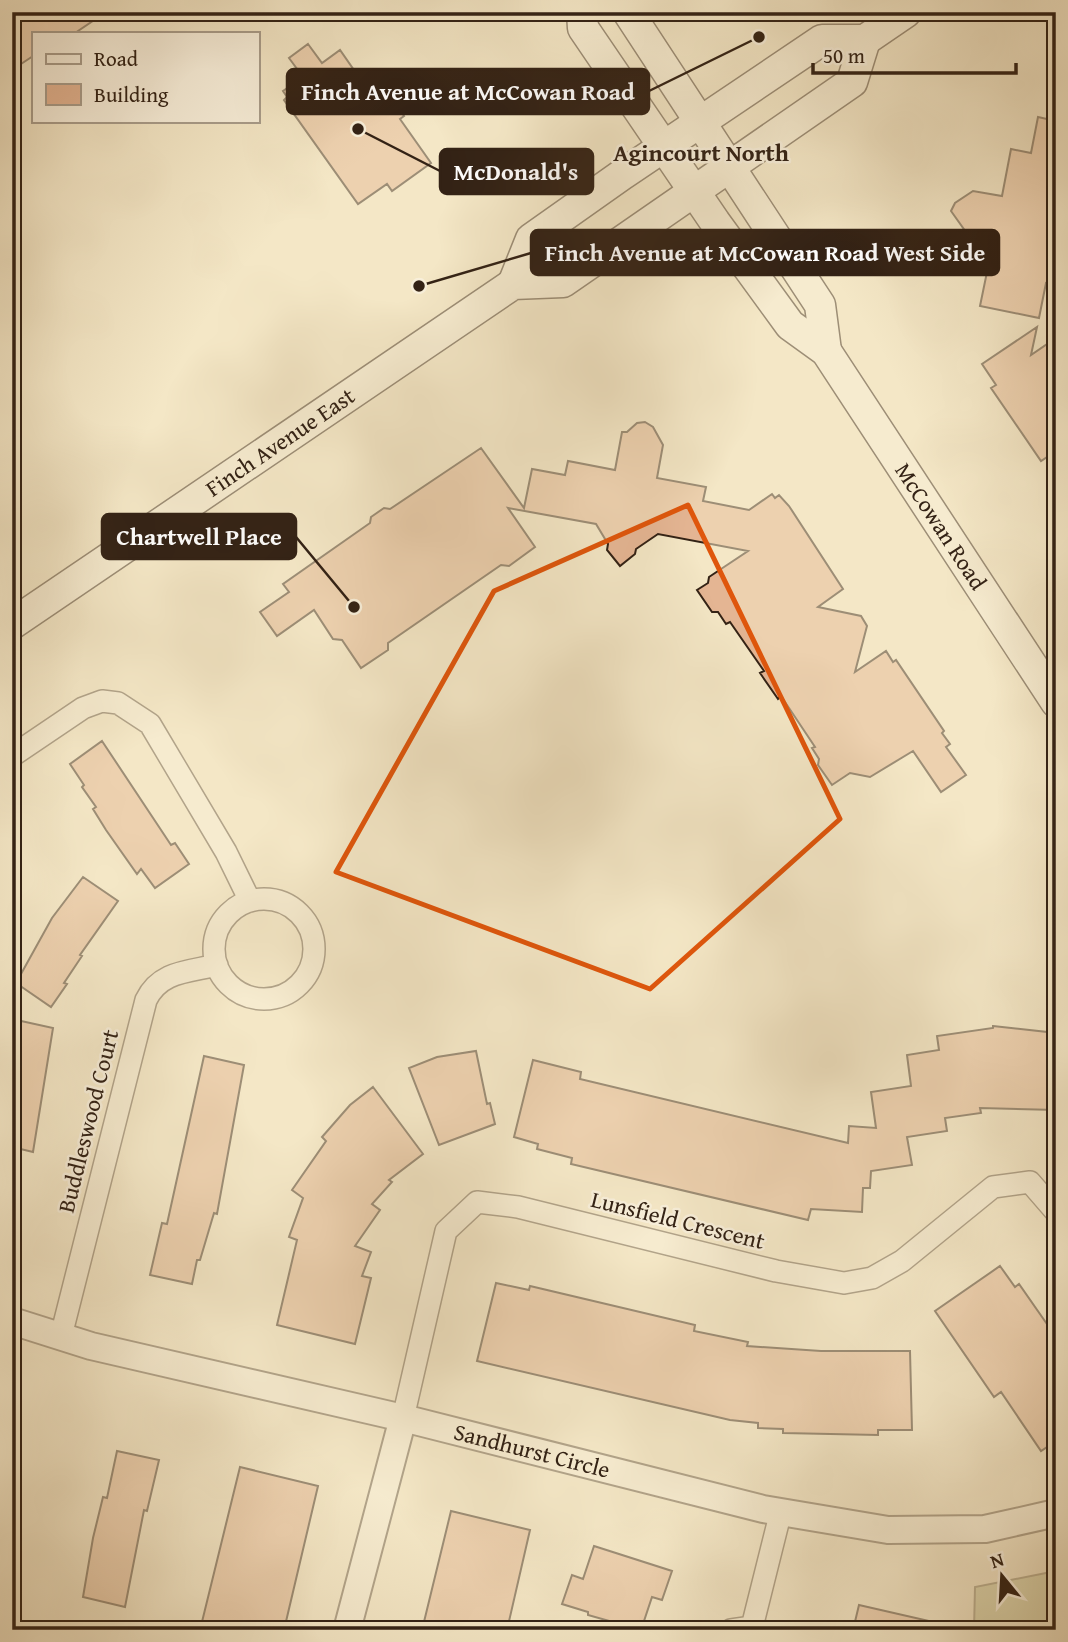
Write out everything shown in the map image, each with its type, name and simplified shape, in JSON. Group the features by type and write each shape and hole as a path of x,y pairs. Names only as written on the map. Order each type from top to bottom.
{"main road":[{"name":"McCowan Road","path":"582,12 583,28 790,325 826,351 1056,702"},
{"name":"McCowan Road","path":"628,12 820,305 826,351"},
{"path":"865,40 852,82 563,282 513,284 531,239 701,121 822,40 865,40 906,12"},
{"name":"Finch Avenue East","path":"12,624 513,284"}],"street":[{"path":"12,756 83,708 102,701 118,703 150,724 226,852 250,901"},
{"path":"250,901 278,901 301,915 314,939 314,956 309,972 299,985 285,995 261,999 237,991 225,980 217,965 214,950 217,934 230,914 250,901"},
{"name":"Buddleswood Court","path":"61,1336 146,1000 163,977 217,965"},
{"name":"Lunsfield Crescent","path":"403,1418 446,1231 477,1202 518,1207 776,1270 844,1283 872,1278 902,1261 993,1187 1030,1182 1056,1212"},
{"name":"Sandhurst Circle","path":"12,1321 61,1336 780,1511 888,1530 985,1529 1056,1514"},
{"path":"347,1630 403,1418"},
{"path":"748,1629 780,1511"}],"highlighted area":[{"path":"688,505 840,819 650,989 336,872 494,591"}],"shaded area":[{"path":"1056,1571 1056,1630 974,1630 975,1587"}],"building":[{"path":"12,12 106,12 76,32 32,32 32,57 12,70"},
{"path":"308,44 322,63 340,50 370,93 378,87 387,99 390,97 404,116 400,119 431,163 392,191 387,184 358,204 284,100 287,97 283,91 303,77 289,58"},
{"path":"1038,117 1056,121 1056,285 1046,283 1039,318 980,306 994,238 966,232 951,211 955,203 973,191 1002,196 1011,149 1031,153"},
{"path":"1037,327 1031,355 1056,338 1056,451 1041,461 991,388 996,385 982,364"},
{"path":"645,422 653,427 663,445 657,478 706,487 703,501 749,510 772,494 775,498 779,495 843,589 818,607 861,616 867,626 855,672 886,651 893,662 896,660 944,731 942,733 950,744 946,747 966,775 941,792 913,751 870,777 850,773 832,785 818,765 819,759 812,748 815,747 781,696 778,699 760,673 764,671 730,622 726,624 718,612 712,612 697,590 708,583 709,577 748,551 658,534 636,549 635,554 620,566 607,550 608,544 596,524 508,508 535,547 509,566 501,565 388,643 388,650 361,668 342,640 333,639 314,610 277,636 260,612 289,592 283,584 370,523 371,517 384,508 390,509 481,448 524,508 532,469 565,475 568,461 615,470 622,432 627,432 637,423"},
{"path":"102,741 171,845 175,843 189,864 155,888 141,869 137,874 106,830 93,809 96,807 82,787 84,785 70,764"},
{"path":"83,877 118,901 80,955 82,956 64,983 67,984 51,1007 16,983 52,918"},
{"path":"12,1019 53,1028 33,1152 12,1147"},
{"path":"993,1026 1056,1033 1056,1110 980,1108 981,1113 945,1118 947,1131 907,1137 912,1165 871,1171 870,1188 863,1188 862,1212 811,1209 808,1220 571,1164 572,1158 537,1149 538,1144 514,1137 533,1060 581,1072 580,1079 848,1143 849,1126 876,1128 871,1092 911,1086 907,1055 939,1050 937,1036"},
{"path":"476,1051 487,1104 490,1103 495,1124 439,1145 409,1068 437,1057"},
{"path":"204,1056 244,1065 217,1214 214,1213 200,1260 197,1260 192,1284 150,1275 162,1223 167,1224"},
{"path":"373,1087 423,1154 389,1180 392,1182 372,1204 380,1210 355,1246 371,1252 362,1276 371,1278 355,1344 277,1325 297,1240 289,1237 303,1198 292,1190 326,1141 322,1137 350,1105"},
{"path":"1000,1266 1015,1287 1019,1284 1056,1337 1056,1441 1041,1451 1001,1392 994,1397 935,1311"},
{"path":"496,1283 529,1290 530,1286 695,1325 694,1331 748,1342 747,1346 821,1351 910,1351 912,1430 878,1430 878,1435 783,1433 783,1429 758,1428 758,1423 730,1420 477,1361"},
{"path":"117,1451 159,1460 147,1511 144,1510 125,1607 83,1597 93,1538 103,1497 107,1498"},
{"path":"240,1467 318,1486 284,1630 200,1630"},
{"path":"451,1511 530,1530 507,1630 422,1630"},
{"path":"594,1546 672,1571 662,1600 652,1597 641,1630 588,1615 588,1612 562,1604 572,1575 583,1579"},
{"path":"859,1605 929,1621 928,1630 853,1630"}],"place":[{"name":"Finch Avenue at McCowan Road","path":"759,37"},
{"name":"McDonald's","path":"358,129"},
{"name":"Finch Avenue at McCowan Road West Side","path":"419,286"},
{"name":"Chartwell Place","path":"354,607"}],"district":[{"name":"Agincourt North","path":"701,153"}]}
